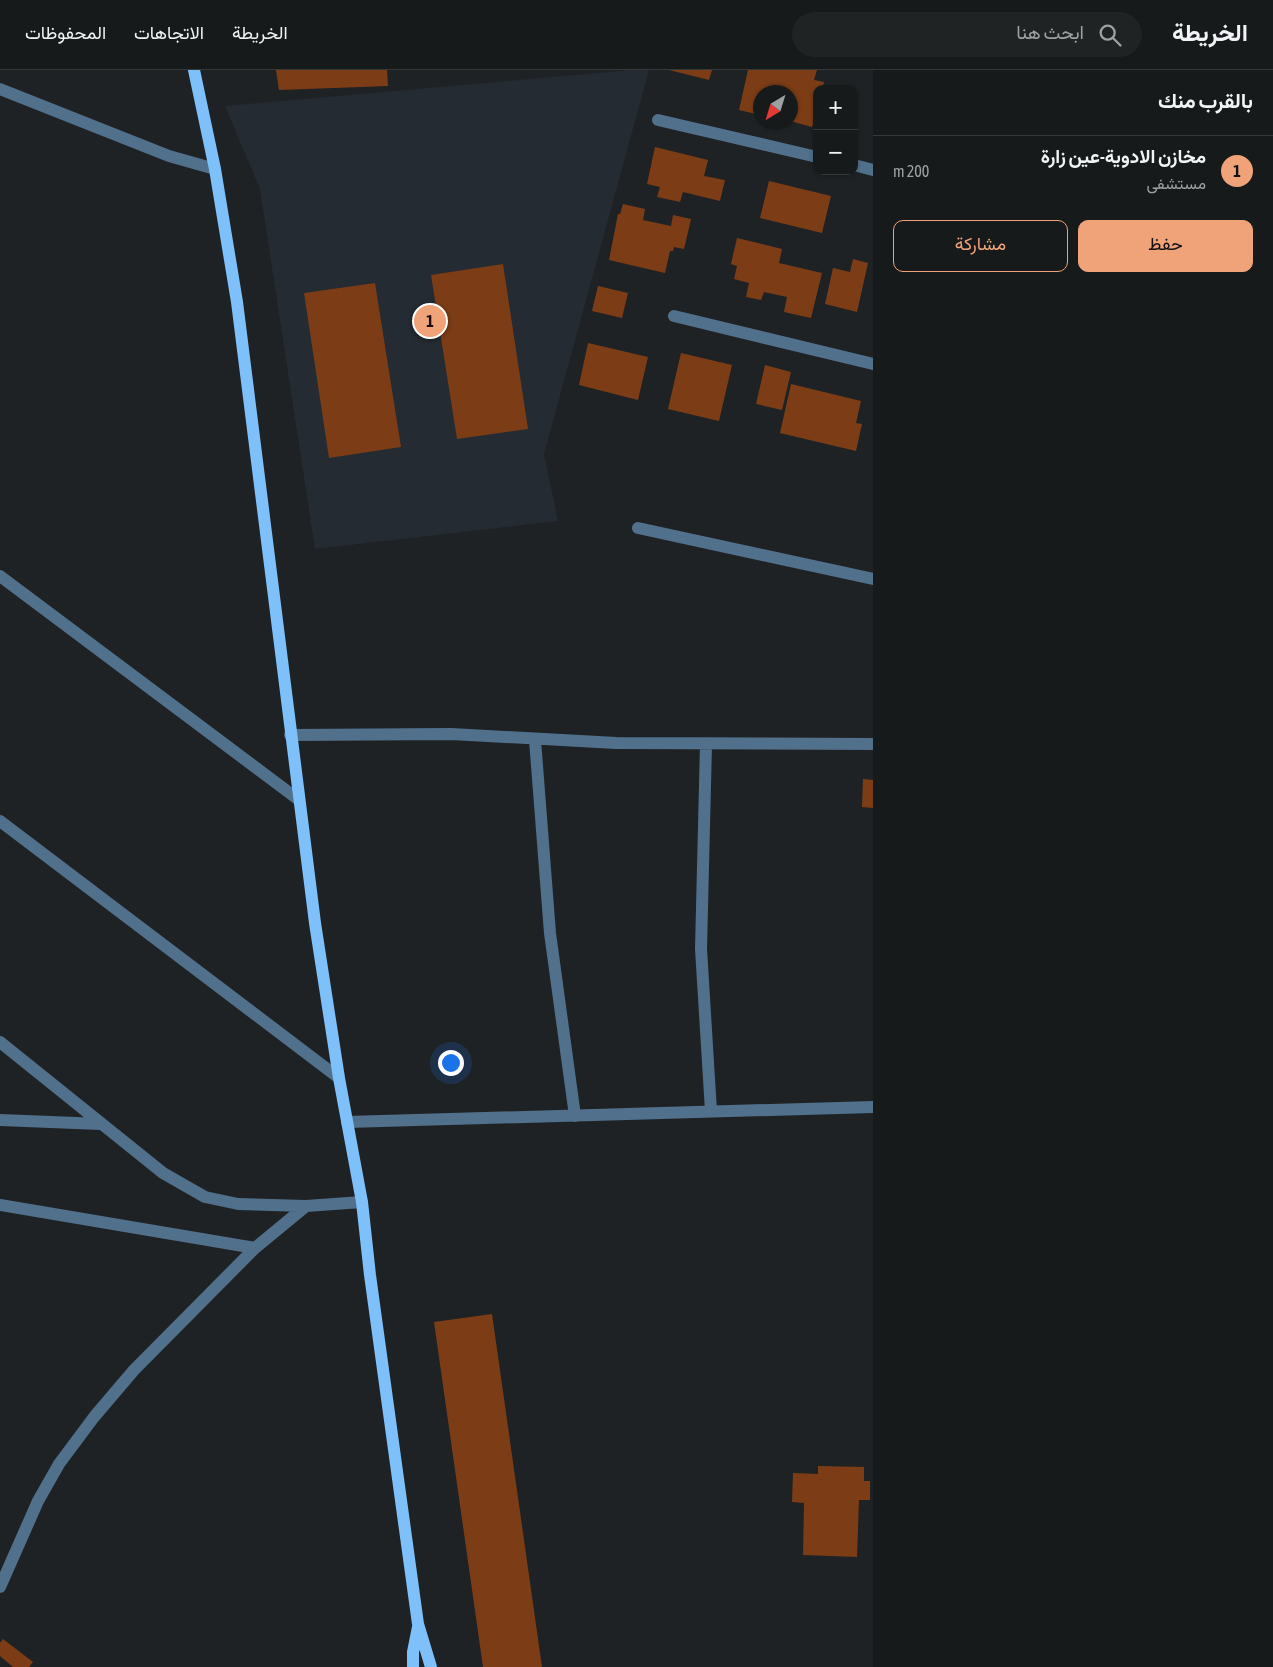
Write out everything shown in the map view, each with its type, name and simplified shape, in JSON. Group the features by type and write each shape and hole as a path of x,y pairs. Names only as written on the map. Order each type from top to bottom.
{"main road":[{"path":"194,70 215,169 239,321 299,800 339,1078 362,1202 370,1275 418,1624 431,1667"},
{"path":"413,1667 413,1652 418,1624"}],"street":[{"path":"0,90 169,156 215,169"},
{"path":"658,120 813,156"},
{"path":"858,166 873,170"},
{"path":"674,316 873,364"},
{"path":"638,528 873,579"},
{"path":"0,576 299,800"},
{"path":"290,735 451,734 535,740 706,744 873,744"},
{"path":"535,740 550,933 575,1116"},
{"path":"706,744 701,949 711,1112"},
{"path":"0,821 339,1078"},
{"path":"0,1042 163,1173 205,1197 238,1204 306,1206 362,1202"},
{"path":"347,1122 873,1107"},
{"path":"0,1120 101,1124"},
{"path":"0,1205 255,1248"},
{"path":"0,1586 42,1493 59,1464 94,1417 134,1370 255,1248 306,1206"}],"shaded area":[{"path":"631,70 649,70 544,454 558,521 315,549 260,189 225,106"}],"building":[{"path":"276,70 387,70 388,86 279,90"},
{"path":"669,70 712,70 709,80"},
{"path":"748,70 817,70 814,80 824,82 823,85 813,85 812,127 798,123 798,85 753,85 753,113 739,110"},
{"path":"655,147 708,160 704,176 725,180 720,201 683,192 680,202 657,197 660,187 647,184"},
{"path":"769,181 831,196 822,233 760,218"},
{"path":"623,204 645,209 643,220 671,226 673,215 691,219 684,249 674,247 673,251 670,251 665,273 609,260 618,214 620,214"},
{"path":"737,238 782,249 779,263 822,273 811,318 784,312 787,297 764,292 761,300 746,297 749,283 734,279 737,266 731,264"},
{"path":"853,259 868,263 857,312 825,304 833,268 850,272"},
{"path":"503,264 528,429 457,439 431,275"},
{"path":"375,283 401,447 329,458 304,293"},
{"path":"598,286 628,293 622,318 592,311"},
{"path":"588,343 648,357 638,400 579,385"},
{"path":"681,353 732,365 719,421 668,409"},
{"path":"765,365 791,372 782,410 756,404"},
{"path":"791,384 861,401 856,423 862,424 856,451 780,433"},
{"path":"863,779 873,780 873,808 862,807"},
{"path":"492,1314 542,1667 483,1667 434,1322"},
{"path":"818,1466 864,1467 864,1481 870,1481 870,1500 859,1500 857,1557 803,1555 804,1503 792,1502 793,1473 818,1474"},
{"path":"3,1639 33,1662 29,1667 13,1667 0,1656 0,1643"}],"place":[{"name":"مخازن الادوية-عين زارة","path":"430,321"}]}
